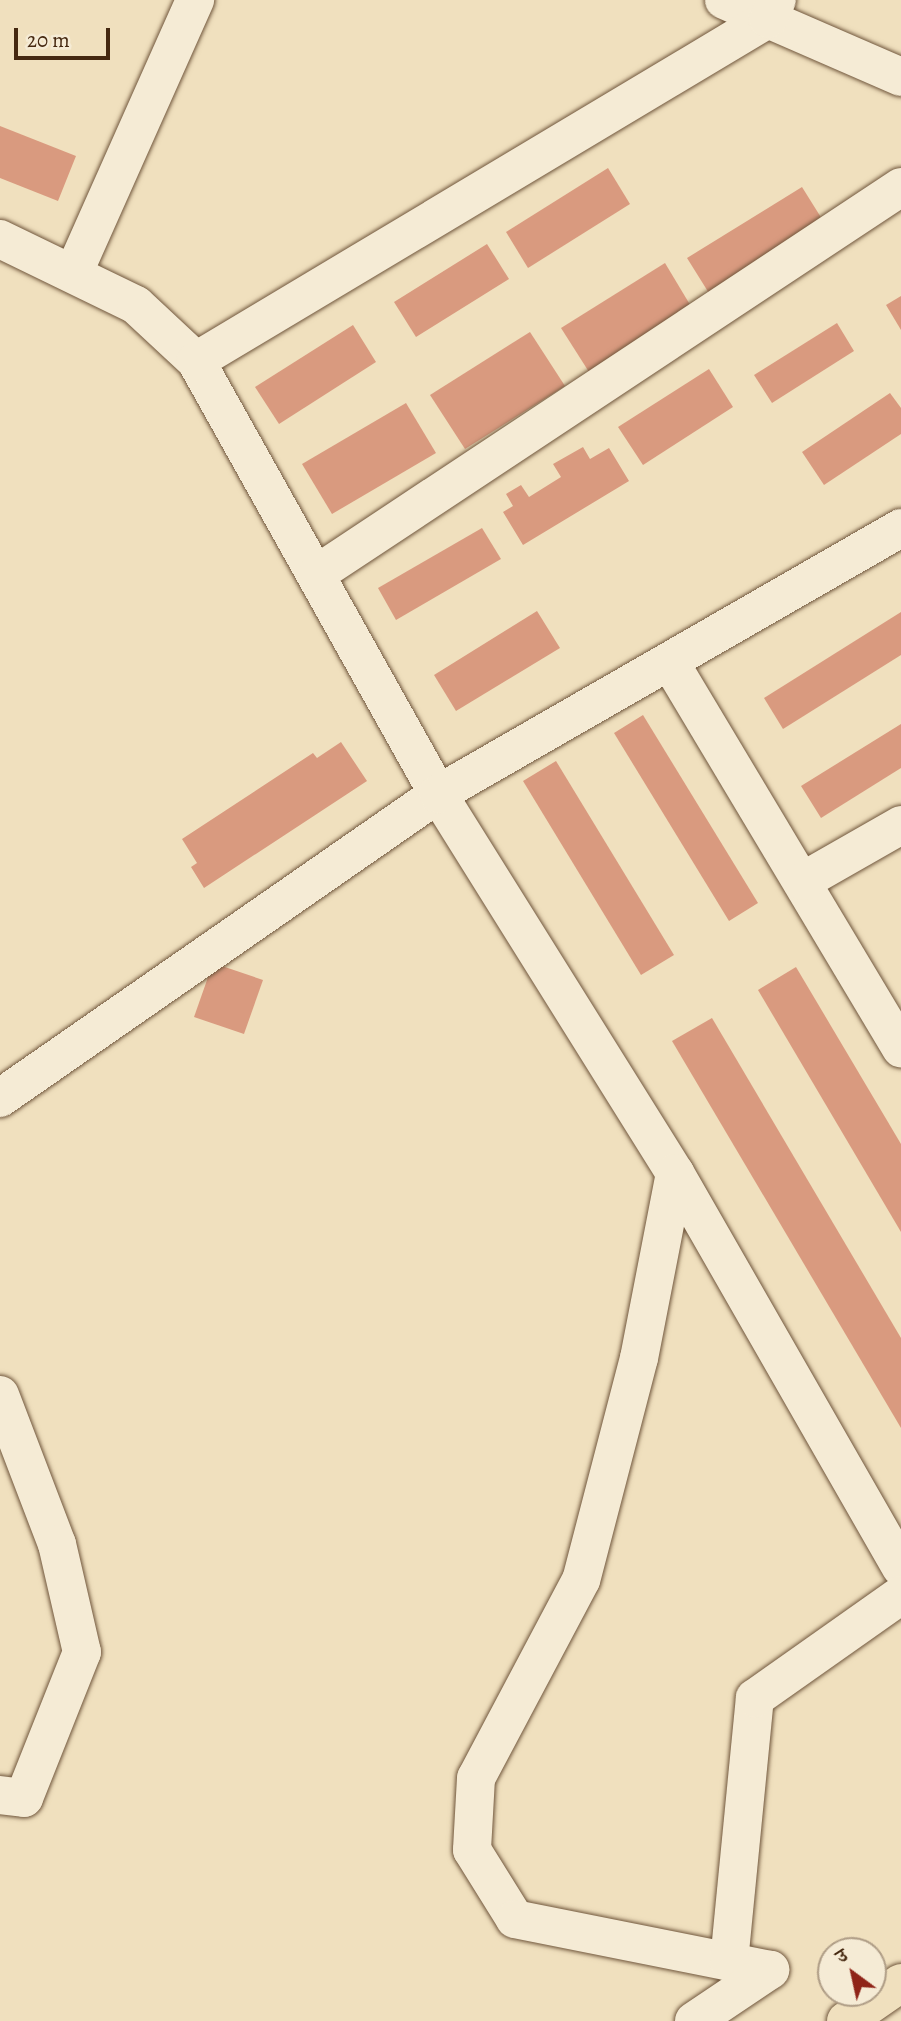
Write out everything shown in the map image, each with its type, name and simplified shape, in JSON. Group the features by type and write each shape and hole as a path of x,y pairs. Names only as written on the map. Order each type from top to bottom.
{"main road":[{"path":"846,2021 901,1983"}],"street":[{"path":"74,272 195,0"},
{"path":"724,0 772,10 901,77"},
{"path":"196,361 772,10"},
{"path":"318,573 901,187"},
{"path":"0,239 74,272 136,304 196,361 318,573 438,794 675,1173 901,1567"},
{"path":"0,1098 438,794 671,664 901,528"},
{"path":"671,664 901,1048"},
{"path":"803,881 901,825"},
{"path":"675,1173 639,1358 581,1580 476,1778 472,1850 516,1919 770,1970 694,2021"},
{"path":"0,1395 57,1544 82,1652 23,1798 0,1795"},
{"path":"729,1962 755,1698 901,1595"}],"building":[{"path":"0,126 76,156 58,201 0,178"},
{"path":"608,168 630,204 528,268 506,232"},
{"path":"802,187 827,227 712,298 687,258"},
{"path":"487,244 509,279 416,337 394,302"},
{"path":"665,263 692,308 589,372 561,328"},
{"path":"901,296 901,330 886,305"},
{"path":"837,323 854,351 772,403 754,375"},
{"path":"353,325 376,362 279,424 255,387"},
{"path":"530,332 565,386 465,449 430,395"},
{"path":"709,369 733,407 643,465 618,427"},
{"path":"890,393 901,408 901,434 824,485 802,452"},
{"path":"406,403 436,453 332,514 302,464"},
{"path":"583,447 590,459 609,448 629,481 523,545 503,512 513,506 506,494 521,485 529,497 561,477 553,464"},
{"path":"482,528 501,559 396,620 378,588"},
{"path":"537,611 560,648 456,711 434,675"},
{"path":"901,612 901,655 783,729 764,698"},
{"path":"643,715 758,903 729,921 614,733"},
{"path":"901,724 901,768 821,818 801,786"},
{"path":"341,742 367,781 204,888 191,867 197,863 182,839 313,753 317,758"},
{"path":"556,761 674,955 641,975 523,781"},
{"path":"213,963 263,980 244,1034 194,1017"},
{"path":"796,967 901,1144 901,1232 758,990"},
{"path":"712,1018 901,1338 901,1428 672,1041"}]}
